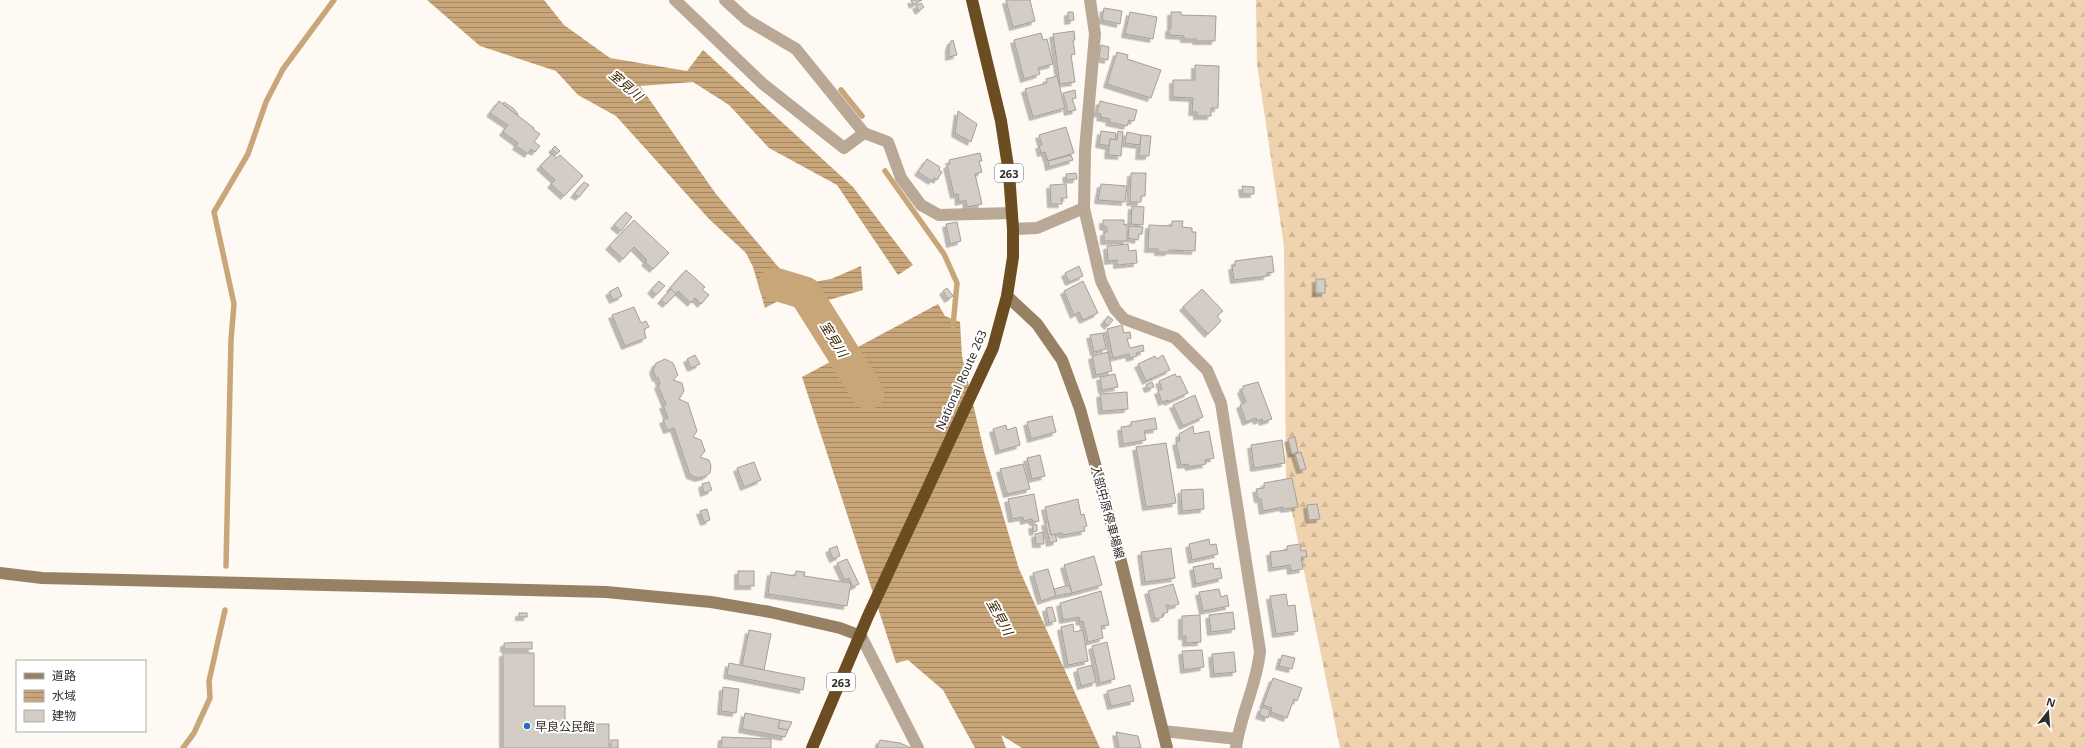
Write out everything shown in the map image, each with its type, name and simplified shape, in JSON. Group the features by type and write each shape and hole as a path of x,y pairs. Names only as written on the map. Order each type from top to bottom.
{"highway":[{"name":"National Route 263","path":"812,748 861,636 868,616 993,348 1007,296 1013,257 1013,229 1002,121 972,0"}],"street":[{"path":"675,0 763,84 844,148 864,133"},
{"path":"727,0 747,20 796,49 864,133 888,142 901,178 921,205 939,215 1012,213"},
{"path":"1090,0 1095,34 1085,150 1084,208 1102,281 1114,310 1124,319 1175,338 1207,370 1221,403 1260,651 1259,665 1237,744 1163,731"},
{"path":"1013,229 1037,228 1084,208"},
{"name":"入部中原停車場線","path":"1007,296 1037,324 1062,360 1080,409 1114,533 1167,748"},
{"path":"0,573 42,578 606,592 711,602 770,612 840,628 861,636 918,748"}],"green space":[{"path":"1256,0 2084,0 2084,748 1340,748 1286,482 1284,246 1257,64"}],"water":[{"path":"427,0 544,0 564,25 610,58 687,71 703,50 853,187 913,265 898,275 837,185 769,148 729,105 693,82 640,86 716,194 786,276 802,284 831,279 861,266 863,290 801,308 787,296 765,308 753,267 746,253 709,219 616,116 578,95 556,71 480,46"},
{"path":"938,304 945,316 960,322 962,356 984,451 1019,569 1100,748 1022,748 1001,735 1006,748 975,748 943,690 908,660 896,663 802,377"}],"building":[{"path":"911,0 922,0 913,5"},
{"path":"1006,0 1030,0 1035,21 1013,27"},
{"path":"921,3 924,7 919,11 916,6"},
{"path":"1104,8 1122,11 1120,24 1102,20"},
{"path":"1068,12 1073,12 1074,20 1068,21"},
{"path":"1130,12 1157,17 1153,39 1125,34"},
{"path":"1171,12 1181,12 1181,15 1216,16 1215,41 1196,41 1196,39 1184,39 1184,36 1169,35 1169,28 1171,28"},
{"path":"1074,31 1075,40 1073,40 1075,54 1071,55 1075,82 1060,84 1053,34"},
{"path":"1041,33 1043,40 1047,39 1053,64 1038,68 1040,74 1024,79 1014,40"},
{"path":"953,40 957,55 949,57 949,47 951,41"},
{"path":"1101,45 1109,47 1108,60 1099,58"},
{"path":"1117,52 1128,55 1127,59 1161,70 1151,98 1107,84"},
{"path":"1195,65 1219,66 1218,108 1211,108 1211,116 1197,116 1197,112 1192,112 1193,98 1173,97 1173,80 1195,80"},
{"path":"1057,76 1065,108 1033,117 1025,89 1047,83 1046,79"},
{"path":"1075,90 1076,98 1072,99 1076,110 1068,112 1063,93"},
{"path":"499,101 540,134 534,142 540,146 535,152 531,149 528,154 516,146 518,143 503,132 508,125 490,113"},
{"path":"1100,101 1137,110 1134,121 1129,120 1127,126 1109,122 1110,119 1100,117 1101,114 1097,113"},
{"path":"504,102 518,114 517,115 503,104"},
{"path":"958,111 977,124 971,142 955,133"},
{"path":"1066,127 1074,153 1048,161 1045,152 1041,153 1039,145 1042,145 1039,135"},
{"path":"1101,131 1116,133 1115,140 1110,139 1109,146 1099,144"},
{"path":"1118,131 1123,132 1121,156 1108,155 1110,139 1117,140"},
{"path":"1127,132 1141,135 1140,145 1125,143"},
{"path":"1141,135 1151,136 1149,156 1139,156"},
{"path":"555,146 560,151 557,154 552,149"},
{"path":"980,153 982,161 979,161 982,172 975,174 982,204 967,207 966,200 959,202 958,194 954,195 947,165 950,164 949,160"},
{"path":"552,154 556,158 560,155 583,176 564,196 551,184 555,180 540,166"},
{"path":"1071,155 1073,160 1049,167 1048,161"},
{"path":"927,159 940,167 939,170 942,172 937,180 934,178 932,181 918,172"},
{"path":"1076,173 1077,179 1067,180 1066,174"},
{"path":"1131,173 1146,173 1145,196 1141,196 1141,202 1130,202"},
{"path":"584,182 589,185 579,197 574,194"},
{"path":"1066,184 1067,198 1061,198 1062,204 1051,204 1050,185"},
{"path":"1101,184 1127,186 1125,202 1098,200"},
{"path":"1242,186 1254,187 1254,194 1243,194"},
{"path":"1132,206 1144,207 1143,225 1131,224"},
{"path":"626,212 632,217 621,231 614,225"},
{"path":"634,220 669,253 653,269 645,262 647,260 634,247 623,259 609,246"},
{"path":"1103,220 1124,220 1124,225 1127,224 1127,241 1104,241 1104,232 1107,232 1107,227 1103,226"},
{"path":"1172,221 1183,221 1182,227 1192,228 1192,232 1196,232 1195,251 1169,250 1169,252 1158,252 1158,249 1148,249 1149,225 1172,226"},
{"path":"957,222 961,241 950,244 946,224"},
{"path":"1129,226 1143,227 1142,234 1139,234 1138,240 1128,238"},
{"path":"1128,244 1129,251 1136,250 1137,263 1117,265 1117,260 1108,261 1107,246"},
{"path":"1272,256 1274,272 1267,273 1267,276 1234,280 1232,266 1235,266 1235,261"},
{"path":"1079,266 1083,276 1069,282 1065,273"},
{"path":"686,270 705,287 702,289 709,295 701,304 695,298 691,303 678,291 676,294 670,288"},
{"path":"1316,279 1325,279 1325,293 1316,293"},
{"path":"659,281 665,286 656,295 651,290"},
{"path":"1083,281 1098,313 1083,320 1079,312 1074,315 1064,291"},
{"path":"618,287 622,296 613,300 609,292"},
{"path":"947,288 953,296 948,299 943,291"},
{"path":"671,289 676,294 666,304 661,300"},
{"path":"1202,289 1223,311 1217,316 1221,321 1208,334 1183,307"},
{"path":"634,307 641,323 646,321 649,327 644,329 646,338 625,346 612,315"},
{"path":"1108,316 1113,320 1108,326 1104,322"},
{"path":"1122,325 1124,333 1130,332 1131,338 1127,339 1130,348 1143,345 1144,351 1136,353 1137,356 1130,358 1129,354 1113,358 1107,329"},
{"path":"1103,333 1106,349 1094,352 1090,335"},
{"path":"1108,352 1112,371 1096,375 1092,356"},
{"path":"695,355 700,364 691,368 687,359"},
{"path":"1163,355 1170,370 1146,381 1138,364 1155,356 1157,359"},
{"path":"665,359 673,363 678,375 673,380 682,383 684,391 679,399 688,403 697,431 693,437 701,440 705,451 700,457 709,460 711,466 710,473 706,476 698,478 690,475 674,428 667,430 663,420 668,418 663,405 666,405 658,385 660,384 658,377 656,378 653,370 656,363"},
{"path":"1115,374 1118,387 1102,390 1100,377"},
{"path":"1175,374 1177,377 1180,376 1188,393 1168,402 1168,400 1162,402 1158,391 1162,389 1159,381"},
{"path":"1152,382 1154,387 1148,389 1146,385"},
{"path":"1258,382 1272,419 1263,422 1262,419 1257,421 1256,418 1246,422 1240,405 1246,402 1241,390 1243,389 1243,386"},
{"path":"1127,392 1128,409 1102,411 1100,394"},
{"path":"1195,395 1203,417 1183,426 1173,405"},
{"path":"1052,416 1056,432 1031,439 1027,422"},
{"path":"1155,418 1157,429 1144,431 1146,440 1123,444 1121,427 1131,426 1131,422"},
{"path":"1006,425 1007,430 1016,427 1020,445 999,451 993,429"},
{"path":"1193,426 1194,434 1209,431 1214,458 1205,460 1206,464 1189,467 1188,464 1181,465 1176,442 1180,441 1179,434"},
{"path":"1295,437 1298,452 1292,454 1288,439"},
{"path":"1282,440 1285,463 1254,468 1251,445"},
{"path":"1166,443 1176,503 1146,507 1136,447"},
{"path":"1301,452 1306,469 1300,470 1295,454"},
{"path":"1040,455 1045,476 1032,479 1027,458"},
{"path":"754,462 761,480 744,487 737,468"},
{"path":"1023,464 1030,489 1007,494 1000,469"},
{"path":"1292,478 1298,507 1284,509 1283,507 1263,511 1261,499 1258,499 1256,489 1264,488 1264,483"},
{"path":"709,482 712,490 704,493 702,484"},
{"path":"1203,489 1204,509 1182,511 1181,490"},
{"path":"1034,494 1039,521 1033,522 1032,519 1024,521 1023,517 1012,519 1008,499"},
{"path":"1078,499 1081,515 1084,514 1087,526 1084,527 1085,531 1063,535 1062,533 1051,535 1045,507"},
{"path":"1317,504 1320,519 1309,520 1307,505"},
{"path":"707,509 710,520 704,522 700,511"},
{"path":"1045,522 1048,522 1051,535 1055,534 1057,541 1050,543"},
{"path":"1032,525 1037,525 1037,531 1033,532"},
{"path":"1043,532 1044,544 1036,544 1035,534"},
{"path":"1209,539 1210,545 1216,544 1218,554 1192,560 1189,544"},
{"path":"1300,544 1301,551 1306,550 1307,557 1301,557 1303,569 1291,571 1290,565 1272,568 1270,552 1287,550 1287,546"},
{"path":"837,546 840,556 833,559 829,549"},
{"path":"1171,548 1175,578 1145,582 1141,552"},
{"path":"1094,556 1102,585 1072,593 1064,565"},
{"path":"847,559 859,584 853,587 849,578 845,580 837,563"},
{"path":"1213,563 1214,569 1220,568 1222,578 1196,584 1193,567"},
{"path":"1048,569 1056,596 1041,601 1033,573"},
{"path":"738,571 754,571 754,586 738,586"},
{"path":"796,571 805,572 804,576 851,583 847,606 768,594 771,572 795,576"},
{"path":"1173,584 1179,604 1169,607 1169,605 1166,605 1168,612 1162,614 1163,617 1155,619 1148,591"},
{"path":"1069,585 1072,593 1056,596 1054,589"},
{"path":"1219,589 1221,597 1227,595 1229,606 1203,611 1199,592"},
{"path":"1101,591 1109,625 1101,626 1103,638 1088,642 1083,621 1080,622 1079,617 1063,620 1060,603"},
{"path":"1286,594 1288,606 1295,605 1298,631 1276,634 1270,596"},
{"path":"1052,607 1056,621 1049,623 1046,608"},
{"path":"1233,612 1235,629 1211,632 1209,615"},
{"path":"519,613 527,613 527,617 519,617"},
{"path":"1200,615 1201,642 1186,643 1186,636 1182,636 1182,616"},
{"path":"1073,624 1074,632 1083,630 1088,661 1068,665 1061,627"},
{"path":"749,630 771,634 764,670 742,666"},
{"path":"532,642 532,649 504,649 504,643"},
{"path":"1107,642 1115,679 1100,683 1092,646"},
{"path":"1202,650 1204,667 1184,670 1182,651"},
{"path":"1234,652 1236,672 1214,674 1212,654"},
{"path":"503,653 534,653 534,706 565,706 565,724 609,724 609,748 503,748"},
{"path":"1282,655 1295,658 1292,669 1279,666"},
{"path":"729,663 805,678 803,690 727,675"},
{"path":"1092,665 1096,682 1081,686 1077,669"},
{"path":"1273,678 1302,688 1297,701 1294,699 1287,718 1271,712 1272,708 1263,705"},
{"path":"1130,685 1134,701 1111,706 1107,691"},
{"path":"723,687 739,689 736,713 721,711"},
{"path":"1262,707 1270,710 1268,718 1259,715"},
{"path":"745,713 780,720 778,728 788,730 785,737 742,729"},
{"path":"780,720 792,722 788,730 778,728"},
{"path":"1116,732 1138,736 1141,748 1119,748"},
{"path":"722,737 771,739 771,748 721,748"},
{"path":"611,740 618,740 618,748 611,748"},
{"path":"880,740 900,743 911,748 877,748"}],"waterway":[{"path":"226,566 231,340 234,304 214,212 248,154 266,102 283,69 334,0"},
{"path":"841,90 862,116"},
{"path":"885,171 944,254 957,283 953,326"},
{"name":"室見川","path":"775,284 805,293 868,393"},
{"path":"183,748 194,733 210,698 209,681 225,610"}],"place":[{"name":"早良公民館","path":"527,726"}]}
